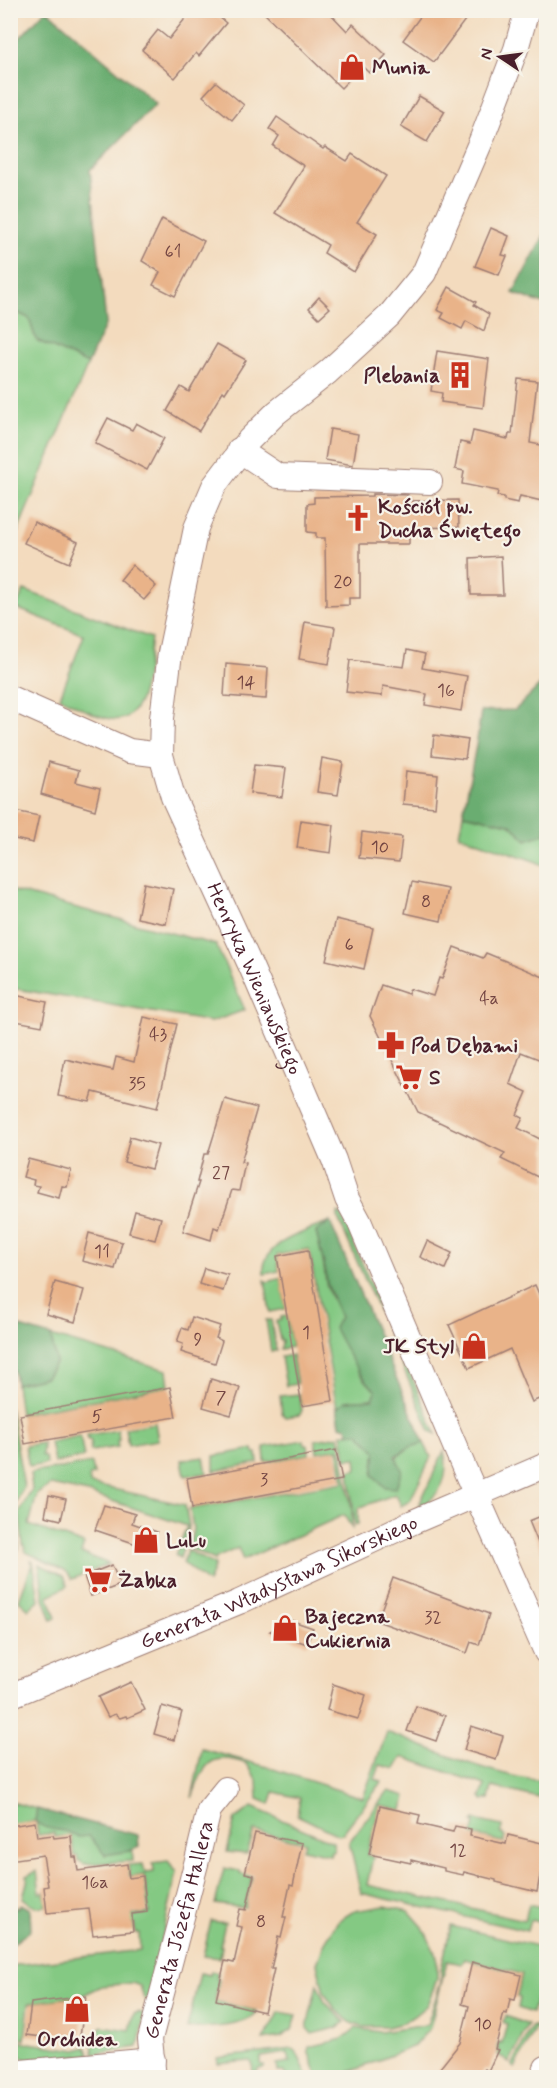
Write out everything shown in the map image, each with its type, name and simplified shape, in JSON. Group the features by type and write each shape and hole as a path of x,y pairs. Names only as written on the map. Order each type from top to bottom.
{"street":[{"name":"Henryka Wieniawskiego","path":"478,1496 460,1459 359,1221 347,1199 334,1160 252,969 173,797 161,755 162,718 170,653 196,528 214,486 239,450 276,413 328,372 390,316 424,273 481,141 516,48 527,10"},
{"path":"239,450 278,476 430,482"},
{"path":"10,698 129,752 161,755"},
{"name":"Generała Władysława Sikorskiego","path":"10,1696 244,1600 413,1522 546,1466"},
{"path":"478,1496 546,1652"},
{"name":"Generała Józefa Hallera","path":"153,2069 150,2039 208,1810 226,1789"},
{"path":"542,2078 546,2068"},
{"path":"10,2073 153,2069"}],"green space":[{"path":"45,11 48,11 156,104 90,170 106,323 88,364 36,340 29,318 11,310 11,47"},
{"path":"546,232 546,305 513,293"},
{"path":"11,310 29,318 36,340 88,364 11,547"},
{"path":"24,590 151,638 143,690 132,713 123,719 104,718 60,697 84,635 16,608"},
{"path":"546,679 546,833 527,840 510,824 463,814 481,711 515,710"},
{"path":"463,814 510,824 527,840 546,833 546,867 459,835"},
{"path":"10,890 216,945 245,1010 211,1022 11,988"},
{"path":"338,1213 342,1215 383,1313 380,1314 338,1218"},
{"path":"330,1222 316,1233 327,1287 340,1317 355,1365 376,1391 373,1399 345,1401 337,1408 309,1249 277,1255 279,1271 264,1274 269,1254 277,1246 298,1234"},
{"path":"330,1222 424,1443 410,1447 395,1456 402,1470 396,1488 385,1487 373,1475 376,1451 358,1432 349,1433 347,1427 340,1425 337,1408 345,1401 373,1399 376,1391 347,1353 334,1328 340,1317 327,1284 316,1232"},
{"path":"281,1278 286,1309 270,1312 265,1280 268,1282"},
{"path":"287,1316 292,1347 281,1349 282,1340 280,1340 276,1321"},
{"path":"266,1320 271,1320 276,1351 271,1351"},
{"path":"384,1323 389,1323 436,1434 430,1431"},
{"path":"10,1324 51,1336 56,1362 46,1377 16,1384 11,1355"},
{"path":"51,1336 167,1370 169,1386 20,1414 16,1384 46,1377 56,1362"},
{"path":"292,1355 297,1384 286,1386 281,1357"},
{"path":"299,1394 302,1410 300,1415 285,1417 282,1413 280,1396"},
{"path":"10,1408 24,1487 14,1506 11,1507"},
{"path":"155,1423 158,1440 128,1445 125,1428"},
{"path":"118,1430 118,1447 90,1451 91,1440 88,1440 87,1435"},
{"path":"358,1432 376,1451 373,1475 410,1447 424,1443 431,1457 410,1501 401,1506 396,1494 358,1508 358,1524 355,1526 349,1471 357,1469 356,1458 346,1459 342,1434"},
{"path":"80,1436 84,1457 54,1463 50,1442"},
{"path":"339,1436 352,1510 352,1528 344,1515 243,1560 238,1548 215,1560 189,1548 193,1529 190,1509 344,1482 338,1449 317,1452 315,1440"},
{"path":"304,1440 305,1445 308,1445 309,1454 265,1462 264,1447"},
{"path":"43,1443 42,1456 45,1456 46,1464 29,1467 25,1446"},
{"path":"253,1449 254,1453 257,1453 258,1463 214,1471 214,1456"},
{"path":"444,1451 446,1469 442,1484 433,1497 418,1507"},
{"path":"204,1457 207,1473 185,1476 182,1460"},
{"path":"92,1463 94,1475 89,1476 90,1484 185,1505 189,1526 180,1558 175,1555 187,1526 88,1493 51,1485 37,1494 29,1525 84,1544 81,1553 109,1564 72,1579 67,1572 26,1552 19,1513 32,1489 30,1473"},
{"path":"14,1514 19,1549 11,1545 11,1515"},
{"path":"187,1550 215,1565 208,1583 183,1563"},
{"path":"31,1560 33,1561 39,1600 29,1609 19,1600 32,1564"},
{"path":"39,1564 64,1576 68,1586 48,1596 56,1618 52,1620 44,1598"},
{"path":"387,1732 487,1769 507,1775 546,1781 544,1799 492,1787 489,1799 483,1800 481,1797 485,1785 402,1757 395,1769 380,1765 375,1779 382,1782 342,1834 338,1835 297,1815 300,1798 274,1792 270,1804 258,1799 257,1780 247,1764 234,1760 216,1760 210,1763 200,1777 192,1798 202,1749 363,1798"},
{"path":"388,1791 406,1796 403,1810 380,1805 367,1855 373,1857 367,1885 525,1920 529,1904 546,1908 546,1924 530,1920 527,1931 361,1893 349,1842"},
{"path":"11,1802 37,1809 35,1821 11,1824"},
{"path":"252,1807 333,1842 334,1850 330,1855 303,1849 305,1842 254,1831 247,1854 227,1852 235,1819"},
{"path":"37,1809 138,1835 139,1847 130,1851 105,1855 89,1836 79,1837 40,1825 35,1821"},
{"path":"475,1820 502,1826 501,1833 506,1836 504,1842 472,1835"},
{"path":"36,1822 89,1836 105,1855 132,1850 133,1861 84,1864 78,1860 77,1855 74,1856 71,1835 55,1837 54,1833 38,1835"},
{"path":"168,1861 177,1872 148,2001 144,1999 140,1986 132,1983 102,1986 81,1996 29,2003 25,2039 14,2037 10,1971 16,1965 140,1950 139,1933 135,1933 134,1923 128,1924 128,1916 149,1913 144,1875 130,1877 128,1865 143,1864 145,1873 154,1872 153,1863"},
{"path":"224,1868 240,1871 240,1874 252,1877 245,1908 215,1904"},
{"path":"37,1871 40,1893 44,1892 46,1906 35,1907 23,1898 27,1876"},
{"path":"21,1904 30,1909 31,1930 11,1945 13,1913 11,1911 13,1907 17,1909"},
{"path":"385,1906 409,1911 423,1927 437,1957 437,1979 427,2005 414,2016 403,2023 388,2027 363,2027 351,2023 336,2010 324,1993 317,1963 325,1942 338,1921 354,1911"},
{"path":"211,1921 225,1923 220,1958 203,1956"},
{"path":"451,1926 546,1948 546,1959 532,2013 518,2008 520,1998 517,1997 522,1974 465,1959 462,1964 447,1961 430,2028 414,2046 350,2072 352,2077 318,2077 308,2051 309,2047 342,2039 356,2028 380,2032 427,2025 441,1982 441,1969"},
{"path":"211,1971 218,1973 216,1979 219,1980 215,2001 257,2011 253,2017 237,2024 187,2029 200,1973 210,1975"},
{"path":"317,1984 325,2002 345,2022 336,2028 312,2034 307,2028"},
{"path":"138,2012 145,2014 138,2047 94,2054 93,2039 102,2026 130,2030 134,2014"},
{"path":"279,2012 297,2015 292,2030 281,2037 263,2040 276,2020"},
{"path":"506,2016 528,2025 509,2063 498,2054 500,2050 497,2048 499,2042 502,2043 507,2024 503,2022"},
{"path":"532,2026 536,2027 515,2068 512,2066"},
{"path":"15,2041 77,2050 86,2047 90,2055 27,2060 18,2055"},
{"path":"293,2049 308,2077 286,2077 284,2072 278,2072 277,2064 290,2062 288,2053 261,2057 261,2065 264,2065 264,2068 258,2069 257,2074 253,2074 250,2061 218,2064 217,2058"}],"building":[{"path":"192,10 211,10 226,23 199,56 196,53 175,78 142,50 158,30 169,39"},
{"path":"261,10 327,10 347,31 353,24 386,55 369,73 362,66 341,88"},
{"path":"425,10 459,10 468,16 434,62 403,40"},
{"path":"216,82 244,105 232,120 203,96"},
{"path":"419,96 445,111 427,142 401,127"},
{"path":"277,117 323,149 325,147 347,161 352,154 386,176 357,222 377,234 354,272 324,253 328,245 275,213 304,166 273,146 279,136 269,129"},
{"path":"162,219 204,241 175,296 153,285 160,272 142,261"},
{"path":"491,228 509,236 502,255 507,256 499,275 475,266"},
{"path":"449,287 476,302 474,305 489,314 484,331 466,321 462,329 441,318 444,313 437,310"},
{"path":"319,297 330,308 319,318 309,308"},
{"path":"217,344 246,360 225,393 223,391 199,431 167,411 181,387 189,392"},
{"name":"Plebania","path":"437,351 489,359 483,408 441,402 442,393 431,391"},
{"path":"518,379 537,381 530,443 546,446 546,502 520,496 518,503 504,500 504,497 497,496 498,491 462,484 464,471 455,469 460,442 470,444 473,431 508,439 509,434 512,434"},
{"path":"108,418 132,430 136,423 164,438 147,470 95,443"},
{"path":"330,429 358,434 353,465 325,460"},
{"path":"372,494 408,495 408,501 458,500 459,527 409,528 409,544 360,544 360,598 349,598 349,605 326,606 325,538 316,538 316,533 307,532 307,504 314,503 314,497 372,496"},
{"path":"34,522 78,542 69,563 24,543"},
{"path":"501,556 503,595 471,595 470,558"},
{"path":"132,565 156,586 144,600 120,580"},
{"path":"305,622 335,627 329,664 299,659"},
{"path":"407,650 425,654 422,668 467,676 461,711 425,705 427,694 383,686 382,696 346,692 350,660 404,667"},
{"path":"226,664 268,668 266,699 224,696"},
{"path":"434,735 468,740 465,759 432,755"},
{"path":"322,758 343,762 338,795 317,792"},
{"path":"49,762 79,770 76,782 100,788 95,810 41,794"},
{"path":"254,765 286,768 282,797 250,793"},
{"path":"406,771 438,775 435,807 403,804"},
{"path":"10,810 39,816 33,843 10,838"},
{"path":"301,820 334,825 331,853 297,848"},
{"path":"362,832 402,837 399,862 359,858"},
{"path":"412,882 448,889 441,921 405,913"},
{"path":"144,883 173,889 166,924 137,918"},
{"path":"336,919 373,928 364,969 326,960"},
{"path":"454,947 483,958 486,953 546,978 546,1062 521,1052 510,1084 527,1092 517,1115 523,1118 518,1128 546,1142 546,1181 501,1159 505,1153 418,1112 370,1016 381,985 408,994 410,989 433,996"},
{"path":"10,994 47,1002 42,1026 10,1020"},
{"path":"144,1017 177,1024 157,1108 93,1092 90,1102 58,1096 65,1059 113,1070 116,1057 134,1062"},
{"path":"225,1099 257,1108 241,1162 245,1163 239,1191 232,1190 219,1229 214,1227 211,1240 183,1231 199,1182 197,1182 204,1154 208,1154"},
{"path":"130,1137 158,1145 151,1169 124,1162"},
{"path":"28,1159 71,1170 67,1187 62,1186 59,1198 37,1192 39,1186 33,1185 34,1180 23,1177"},
{"path":"135,1211 161,1218 155,1240 129,1233"},
{"path":"89,1233 122,1242 115,1269 82,1261"},
{"path":"427,1241 452,1253 445,1269 420,1257"},
{"path":"308,1250 333,1401 302,1406 277,1256"},
{"path":"204,1268 228,1275 223,1291 199,1284"},
{"path":"55,1282 84,1290 75,1322 46,1314"},
{"path":"535,1285 546,1310 546,1396 532,1402 510,1349 469,1368 449,1325"},
{"path":"192,1317 220,1326 216,1338 222,1341 215,1363 181,1352 183,1344 177,1342 182,1328 188,1330"},
{"path":"211,1379 240,1388 231,1415 203,1407"},
{"path":"170,1387 176,1417 25,1444 20,1415"},
{"path":"336,1450 342,1480 192,1508 187,1478"},
{"path":"49,1495 66,1499 61,1520 45,1516"},
{"path":"104,1505 135,1514 132,1523 157,1532 151,1549 95,1530"},
{"path":"546,1514 546,1562 529,1521"},
{"path":"112,1565 120,1585 91,1596 84,1576"},
{"path":"393,1578 489,1614 479,1645 471,1642 467,1653 377,1621"},
{"path":"290,1620 313,1628 307,1644 270,1631"},
{"path":"131,1682 145,1710 127,1718 126,1716 120,1718 115,1714 108,1717 98,1697"},
{"path":"333,1684 366,1695 358,1719 327,1710"},
{"path":"162,1706 182,1712 174,1740 154,1734"},
{"path":"416,1706 445,1716 436,1741 407,1731"},
{"path":"471,1726 503,1736 496,1760 464,1750"},
{"path":"380,1806 420,1815 418,1824 453,1832 455,1826 471,1829 470,1836 506,1844 508,1835 546,1844 537,1892 464,1872 463,1875 444,1871 444,1868 411,1860 411,1863 369,1854"},
{"path":"35,1822 37,1837 71,1836 73,1857 76,1857 78,1871 127,1864 129,1878 143,1876 147,1912 132,1914 133,1931 93,1935 89,1909 47,1913 44,1887 48,1886 43,1855 10,1860 10,1826"},
{"path":"255,1833 302,1843 293,1886 290,1885 281,1938 278,1937 271,1969 274,1969 264,2012 216,2000 225,1961 234,1963 242,1927 236,1926 240,1909 246,1910 254,1875 245,1873"},
{"path":"472,1962 521,1975 515,2000 510,1999 507,2014 504,2013 495,2049 498,2050 488,2071 485,2069 478,2078 432,2078 460,2043 469,2006 462,2004"},
{"path":"86,1996 79,2042 27,2035 31,2003"}],"place":[{"name":"Munia","path":"352,67"},
{"name":"Plebania","path":"460,375"},
{"name":"Kościół pw. Ducha Świętego","path":"358,518"},
{"name":"Pod Dębami","path":"391,1045"},
{"name":"S","path":"409,1077"},
{"name":"JK Styl","path":"474,1346"},
{"name":"LuLu","path":"146,1540"},
{"name":"Żabka","path":"98,1580"},
{"name":"Bajeczna Cukiernia","path":"285,1628"},
{"name":"Orchidea","path":"77,2009"}]}
